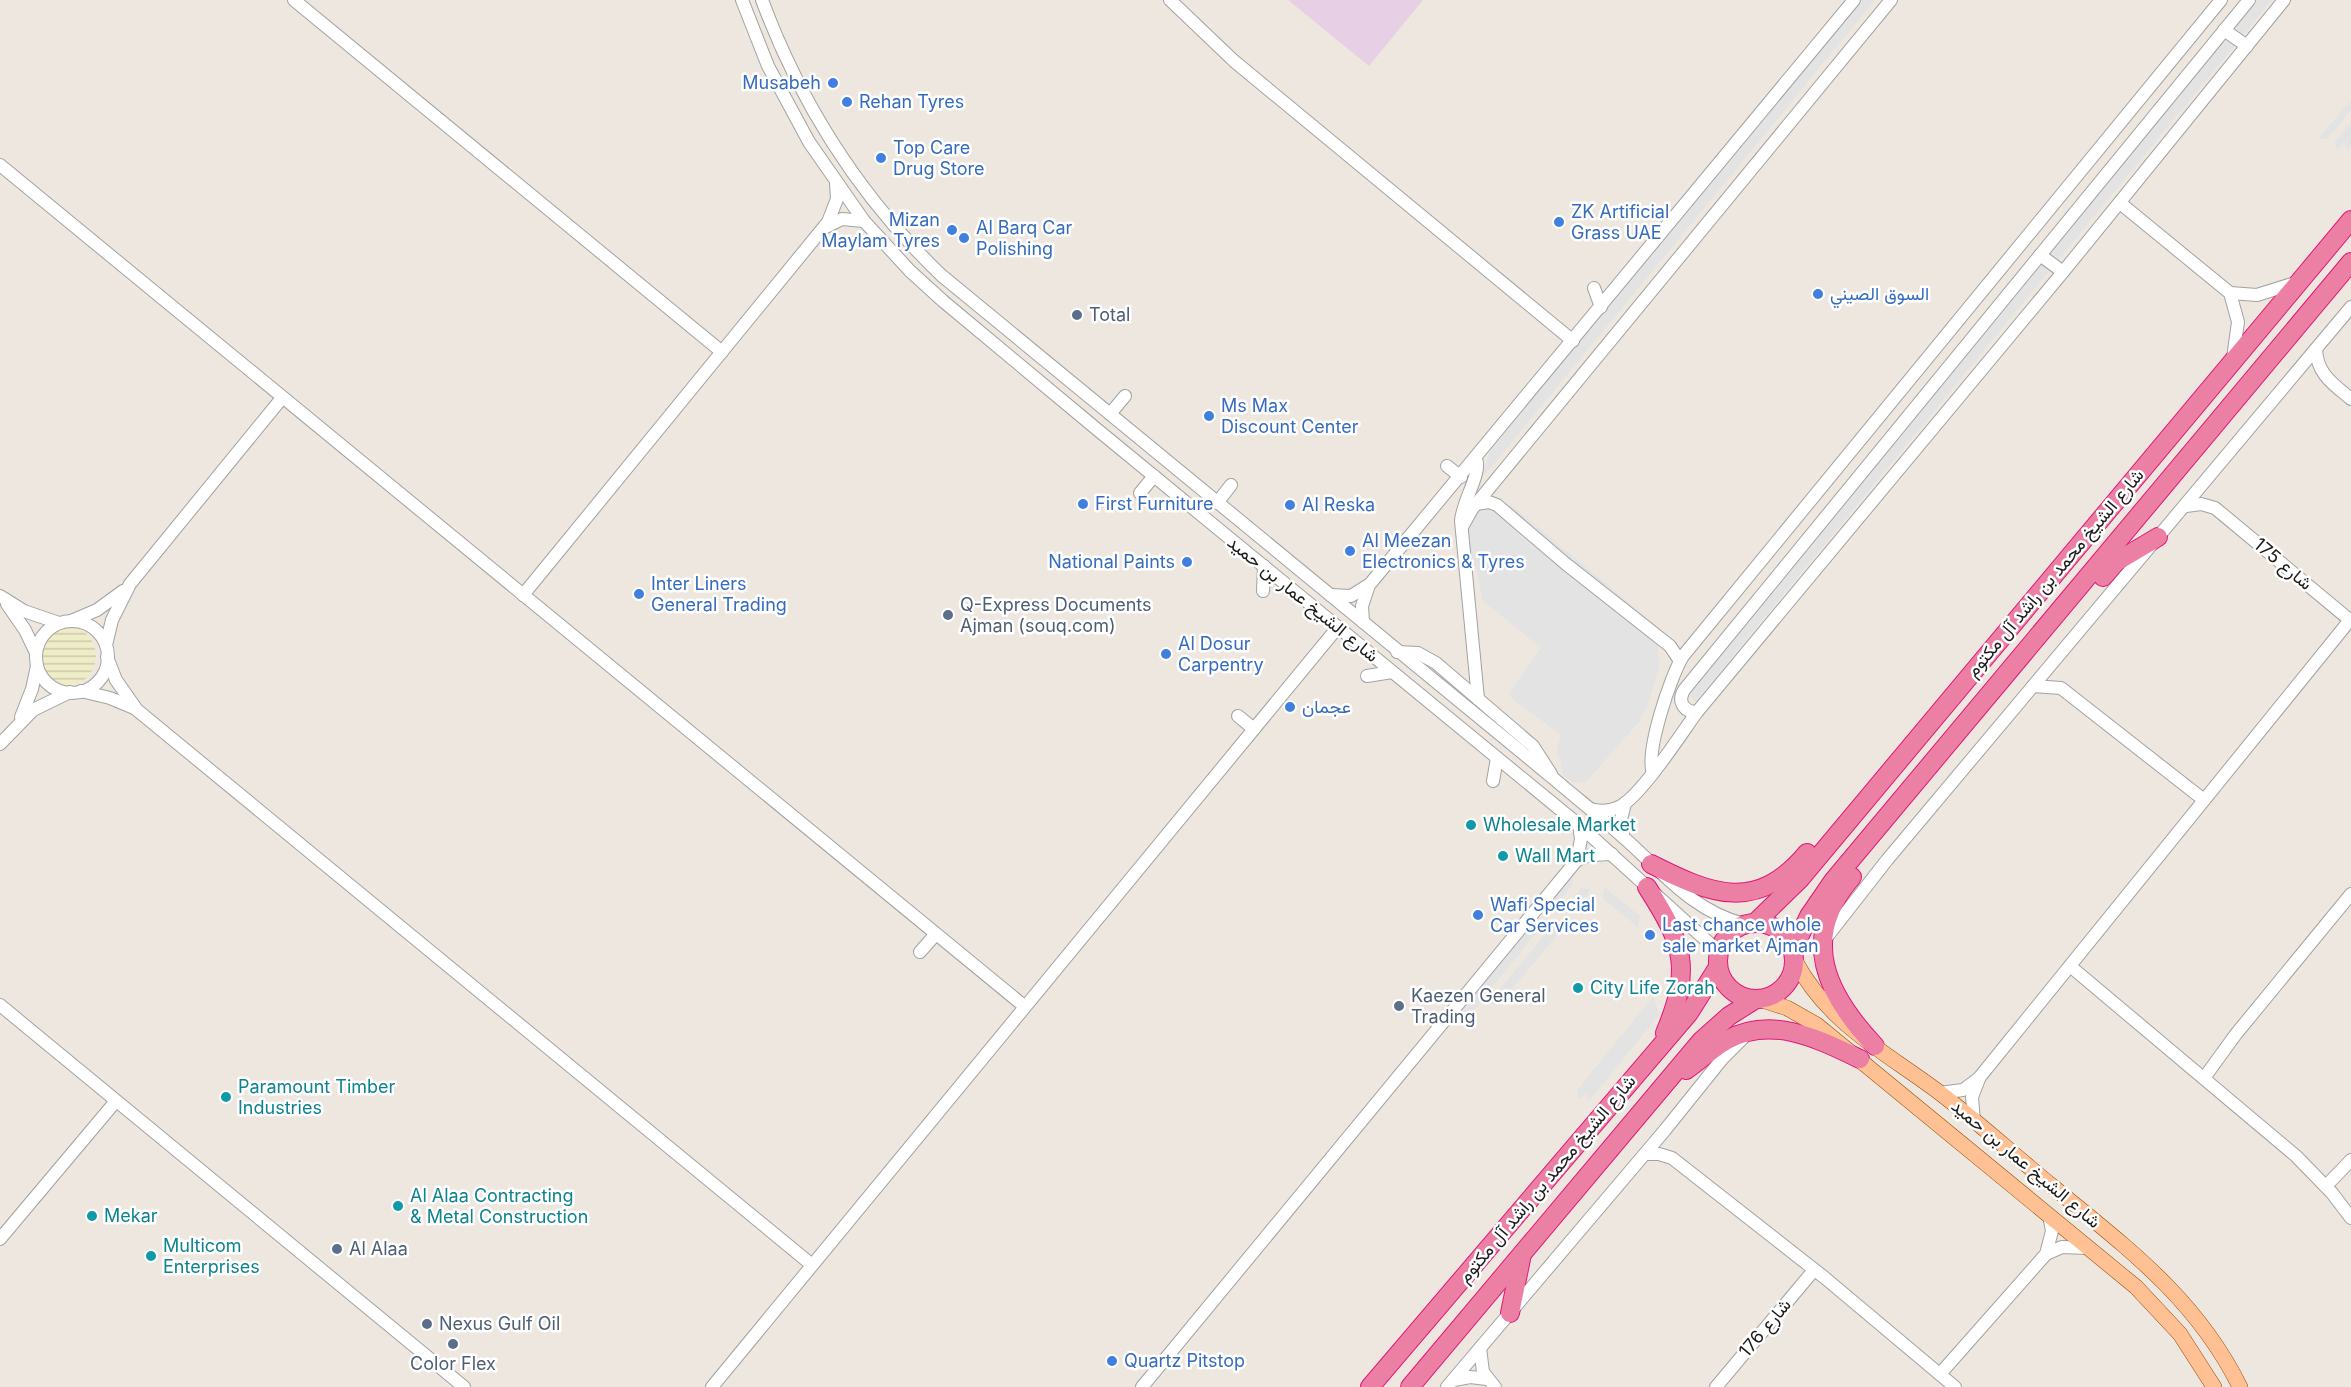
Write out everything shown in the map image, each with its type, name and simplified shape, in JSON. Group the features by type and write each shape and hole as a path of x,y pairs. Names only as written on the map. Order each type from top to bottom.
{"highway":[{"name":"شارع الشيخ محمد بن راشد آل مكتوم","path":"1750,923 1788,892 2351,220"},
{"name":"شارع الشيخ محمد بن راشد آل مكتوم","path":"1793,955 1809,916 1824,892 1880,828 2351,262"},
{"path":"2062,609 2078,601 2116,562 2158,537"},
{"path":"1651,864 1717,892 1761,889 1786,874 1831,825 1853,813"},
{"path":"1875,1046 1850,1020 1836,999 1823,964 1827,923 1838,895 1874,851 1880,828"},
{"path":"1647,887 1674,932 1681,961 1678,999 1658,1048"},
{"path":"1750,923 1779,930 1793,955 1790,978 1785,986 1778,993 1757,999 1731,990 1725,983 1718,959 1728,935 1750,923"},
{"name":"شارع الشيخ محمد بن راشد آل مكتوم","path":"1370,1387 1697,1002 1718,959"},
{"name":"شارع الشيخ محمد بن راشد آل مكتوم","path":"1410,1387 1665,1081 1715,1027 1757,999"},
{"path":"1665,1081 1687,1070 1727,1040 1750,1032 1792,1031 1815,1038 1860,1059"},
{"path":"1510,1313 1523,1250"}],"main road":[{"name":"شارع الشيخ عمار بن حميد","path":"1793,955 1823,1004 1939,1093 2168,1284 2212,1338 2240,1387"},
{"name":"شارع الشيخ عمار بن حميد","path":"1757,999 1775,1003 1807,1018 1860,1059 2136,1287 2166,1317 2192,1351 2214,1387"}],"street":[{"path":"294,0 722,352"},
{"name":"شارع الشيخ عمار بن حميد","path":"742,0 777,85 803,133 836,183 864,221 943,301 1579,825 1697,929 1718,959"},
{"name":"شارع الشيخ عمار بن حميد","path":"762,0 785,57 810,107 848,169 883,214 958,290 1623,836 1697,905 1720,917 1750,923"},
{"path":"1170,0 1234,61 1573,341"},
{"path":"1329,595 1352,596 1370,584 1476,459 1854,0"},
{"path":"1462,527 1476,504 1891,0"},
{"path":"1653,773 1652,753 1680,661 2221,0"},
{"path":"1697,712 1689,711 1683,706 1681,698 1684,690 2249,0"},
{"path":"1589,809 1608,811 1625,803 1653,773 1697,712 2120,203 2284,0"},
{"path":"2224,30 2247,46"},
{"path":"2091,160 2129,146"},
{"path":"0,165 1024,1006"},
{"path":"523,596 823,229 835,207 836,183"},
{"path":"2120,203 2230,293 2236,314 2238,336 2231,365"},
{"path":"823,229 842,219 864,221"},
{"path":"2040,255 2063,272"},
{"path":"2230,293 2257,295 2270,293 2306,276"},
{"path":"1594,288 1601,307"},
{"path":"1824,942 1844,912 2351,307"},
{"path":"2316,349 2318,364 2325,377 2351,399"},
{"path":"2295,374 2325,377"},
{"path":"1110,414 1125,396"},
{"path":"17,724 32,689 44,635 65,622 97,610 130,584 282,398"},
{"path":"1476,459 1478,469 1463,507 1462,527 1478,699"},
{"path":"1448,466 1461,477"},
{"path":"1140,493 1154,476"},
{"path":"2209,478 2209,494 2215,508"},
{"path":"1217,503 1231,485"},
{"path":"1476,504 1485,502 1497,505 1610,600 1670,646 1680,661"},
{"path":"2186,506 2201,504 2215,508"},
{"name":"شارع 175","path":"2215,508 2351,620"},
{"path":"1263,591 1264,566"},
{"path":"0,744 17,724 42,704 90,687 103,674 112,620 130,584"},
{"path":"1363,622 1362,606 1370,584"},
{"path":"1,598 36,616 65,622 80,622 96,630 107,651 116,680 137,710"},
{"path":"1,598 18,619 45,681 61,691 110,698 137,710 812,1265"},
{"path":"1939,1093 1964,1090 1979,1078 2351,620"},
{"path":"712,1387 1338,627"},
{"path":"1397,652 1418,653 1430,659 1533,747 1553,778"},
{"path":"2054,662 2054,673 2061,688 2204,800"},
{"path":"1367,676 1392,672"},
{"path":"2033,686 2061,688"},
{"path":"1238,716 1254,729"},
{"path":"1493,781 1497,758"},
{"path":"1623,836 1622,820 1625,803"},
{"path":"1142,1387 1577,860 1581,839 1579,825"},
{"path":"1577,860 1591,855 1612,854"},
{"path":"2201,1075 2351,894"},
{"path":"920,952 935,934"},
{"path":"2070,966 2282,1143 2329,1190 2351,1218"},
{"path":"0,1005 464,1387"},
{"path":"1450,1383 1645,1154 1722,1059 1750,1032"},
{"path":"1974,1122 1972,1097 1979,1078"},
{"path":"0,1239 116,1101"},
{"path":"1665,1130 1665,1145 1672,1158"},
{"path":"1645,1154 1659,1154 1672,1158 1814,1270 1947,1380 1976,1335 2046,1254 2051,1239 2049,1215"},
{"path":"2329,1190 2351,1160"},
{"path":"2329,1190 2351,1169"},
{"path":"2046,1254 2062,1246 2088,1248"},
{"name":"شارع 176","path":"1716,1387 1814,1270"},
{"path":"1480,1348 1481,1364 1491,1384"},
{"path":"1450,1383 1470,1377 1491,1384"}],"shaded area":[{"path":"1288,0 1423,0 1369,66"},
{"path":"1854,0 1875,0 1479,482 1496,434"},
{"path":"2258,0 2272,0 1695,702 1689,694"},
{"path":"2351,100 2351,110 2327,139 2318,139"},
{"path":"2351,123 2351,147 2347,151 2345,141 2337,150 2334,143"},
{"path":"1493,502 1511,505 1657,626 1659,667 1649,702 1639,722 1585,783 1573,782 1563,776 1560,759 1556,754 1561,735 1511,698 1510,692 1541,648 1482,600 1477,570 1465,558 1465,527 1479,507"},
{"path":"60,626 72,626 83,631 91,639 96,656 94,668 83,681 72,686 60,686 49,681 41,673 36,662 36,650 41,639 49,631"},
{"path":"1572,874 1573,884 1556,905 1554,895"},
{"path":"1604,887 1640,916 1638,927 1603,899"},
{"path":"1581,888 1591,889 1579,905 1570,904"},
{"path":"1535,917 1541,927 1462,1024 1455,1025 1454,1017"},
{"path":"1557,920 1568,922 1499,1005 1488,1003"},
{"path":"1653,997 1659,1015 1588,1102 1586,1093 1579,1100 1577,1090"}],"place":[{"name":"Musabeh","path":"833,83"},
{"name":"Rehan Tyres","path":"847,102"},
{"name":"Top Care Drug Store","path":"881,158"},
{"name":"ZK Artificial Grass UAE","path":"1559,222"},
{"name":"Mizan Maylam Tyres","path":"952,230"},
{"name":"Al Barq Car Polishing","path":"964,238"},
{"name":"السوق الصيني","path":"1818,294"},
{"name":"Total","path":"1077,315"},
{"name":"Ms Max Discount Center","path":"1209,416"},
{"name":"First Furniture","path":"1083,504"},
{"name":"Al Reska","path":"1290,505"},
{"name":"Al Meezan Electronics & Tyres","path":"1350,551"},
{"name":"National Paints","path":"1187,562"},
{"name":"Inter Liners General Trading","path":"639,594"},
{"name":"Q-Express Documents Ajman (souq.com)","path":"948,615"},
{"name":"Al Dosur Carpentry","path":"1166,654"},
{"name":"عجمان","path":"1290,707"},
{"name":"Wholesale Market","path":"1471,825"},
{"name":"Wall Mart","path":"1503,856"},
{"name":"Wafi Special Car Services","path":"1478,915"},
{"name":"Last chance whole sale market Ajman","path":"1650,935"},
{"name":"City Life Zorah","path":"1578,988"},
{"name":"Kaezen General Trading","path":"1399,1006"},
{"name":"Paramount Timber Industries","path":"226,1097"},
{"name":"Al Alaa Contracting & Metal Construction","path":"398,1206"},
{"name":"Mekar","path":"92,1216"},
{"name":"Al Alaa","path":"337,1249"},
{"name":"Multicom Enterprises","path":"151,1256"},
{"name":"Nexus Gulf Oil","path":"427,1324"},
{"name":"Color Flex","path":"453,1344"},
{"name":"Quartz Pitstop","path":"1112,1361"}]}
